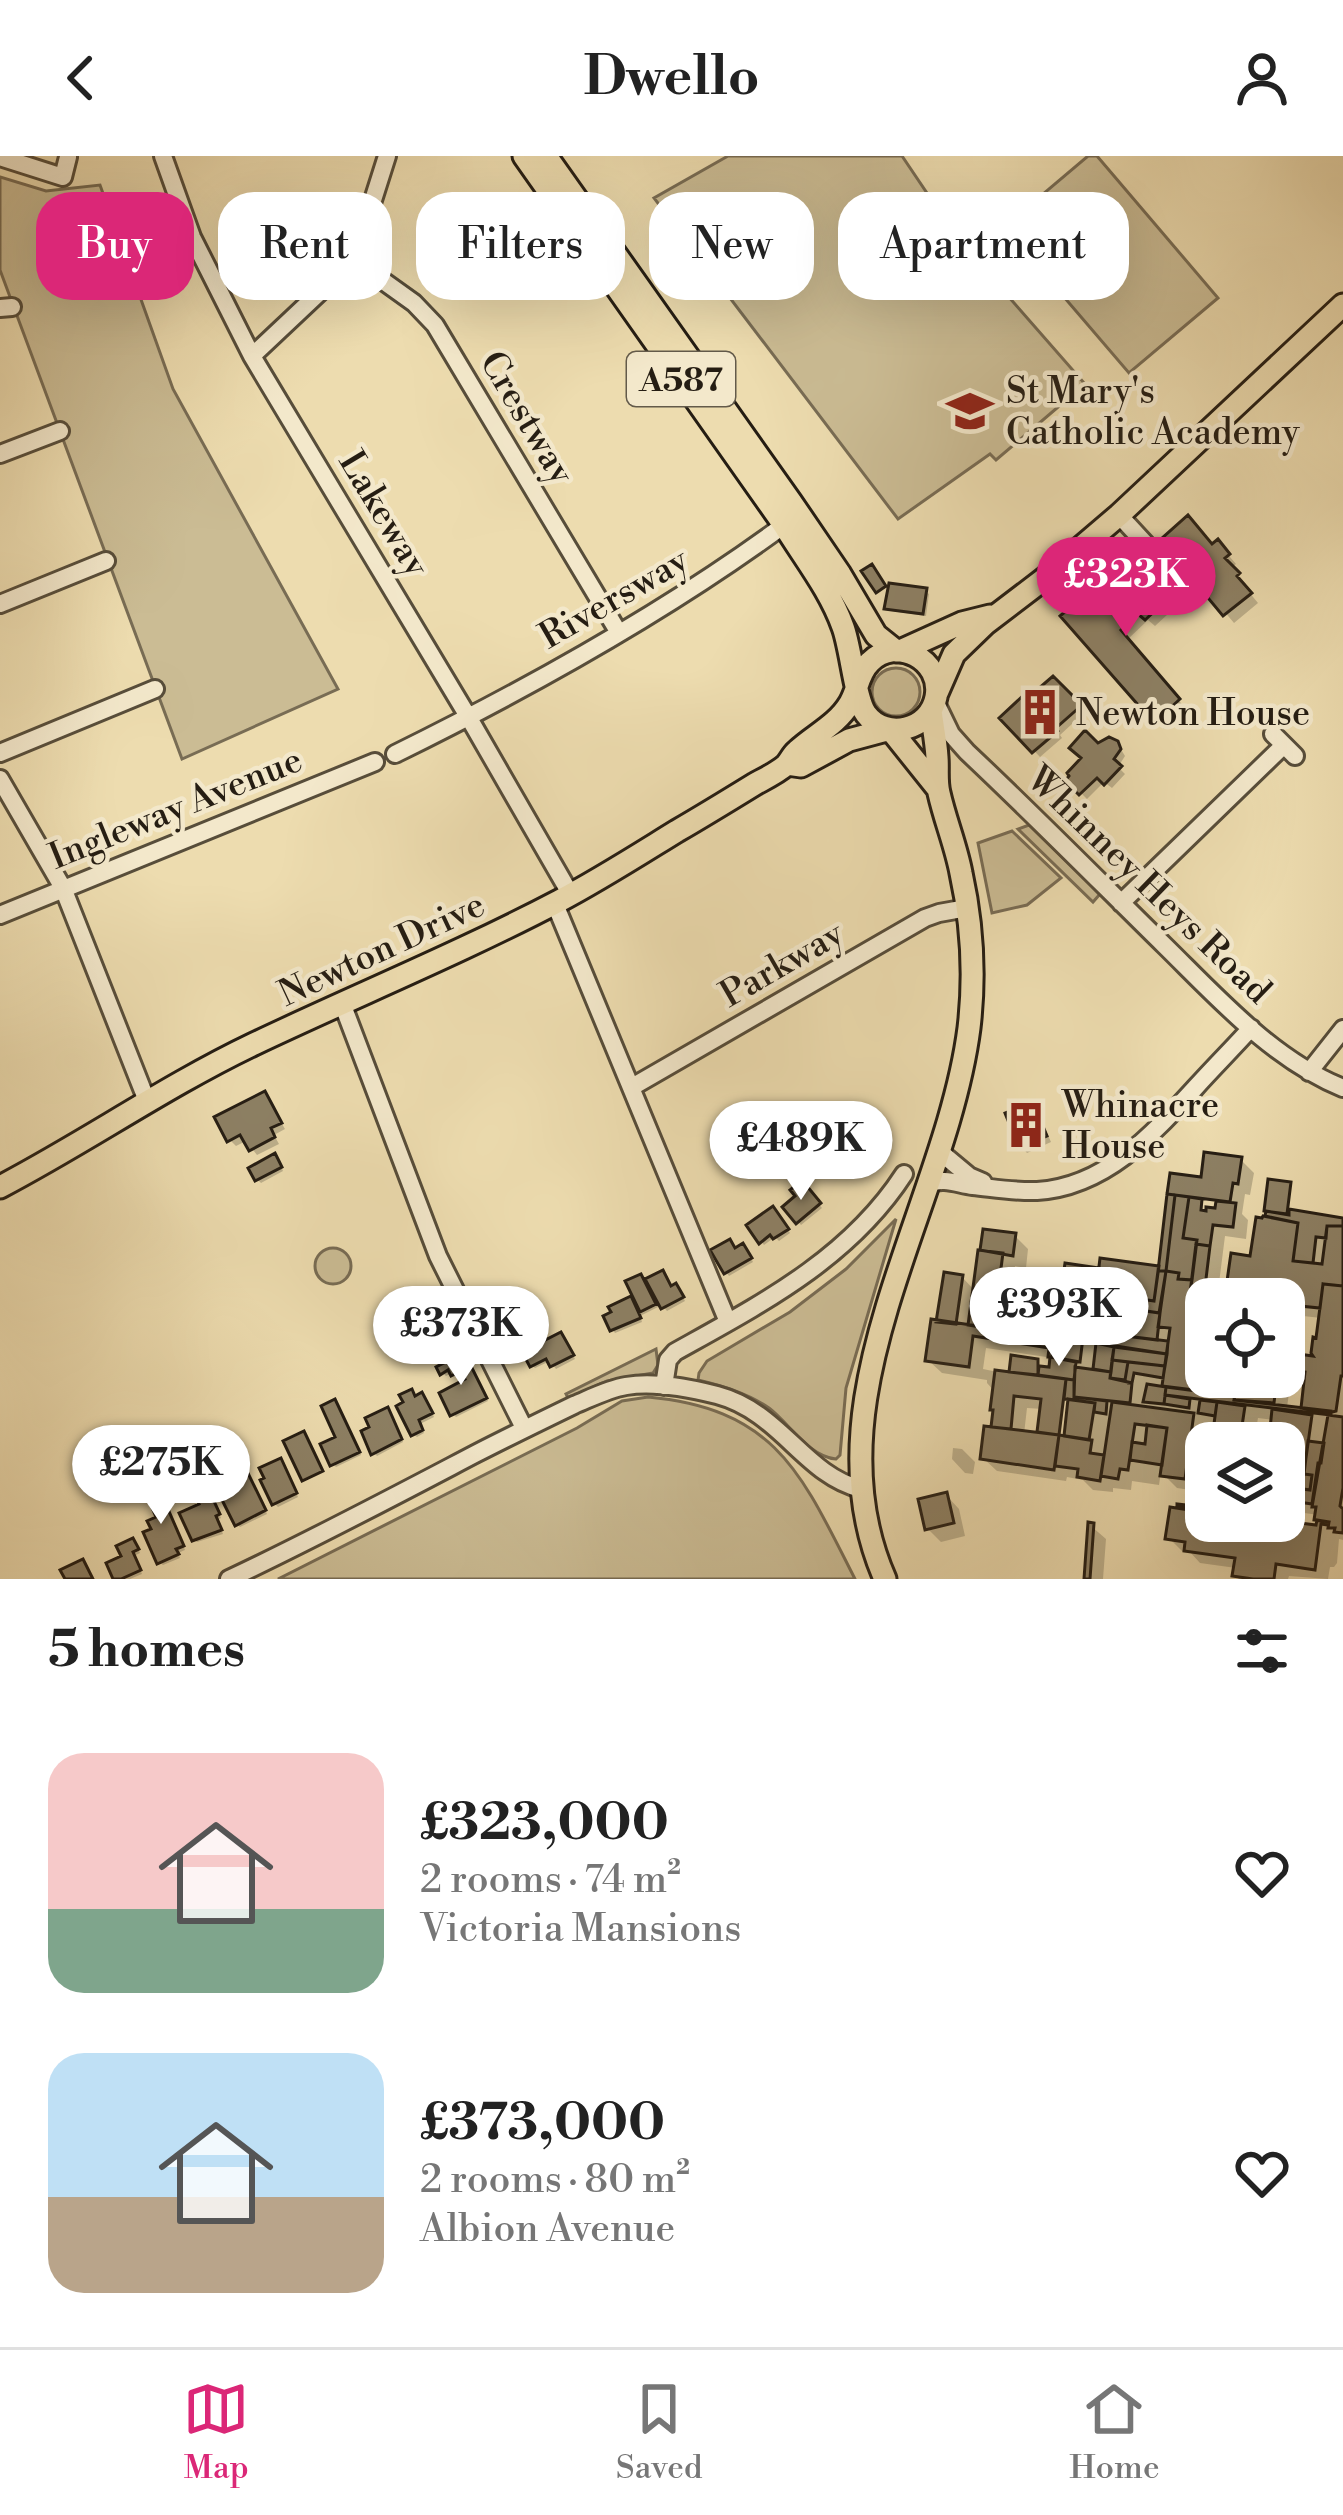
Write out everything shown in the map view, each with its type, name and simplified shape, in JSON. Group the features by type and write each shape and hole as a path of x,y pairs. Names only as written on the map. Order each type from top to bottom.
{"main road":[{"name":"A587","path":"524,156 784,525 832,601 858,686"},
{"name":"A587","path":"546,156 791,502 876,634 898,651"},
{"path":"997,615 962,622 870,661 858,686 864,712 890,729 916,725 934,702 954,654 1119,515 1343,305"},
{"path":"885,1579 861,1489 865,1403 893,1290 957,1092 969,1025 972,961 968,908 938,789 935,678 928,664 898,651"},
{"name":"Newton Drive","path":"0,1187 210,1067 563,900 788,764 794,753 830,727 850,705 858,686"},
{"path":"890,729 938,789"},
{"name":"Newton Drive","path":"788,764 801,766 849,740 890,729"}],"street":[{"name":"Lakeway","path":"163,156 192,237 252,356 470,718 563,900 632,1087 728,1322"},
{"path":"376,192 387,156"},
{"path":"0,157 63,177 68,157"},
{"name":"Crestway","path":"392,287 435,325 619,632"},
{"path":"252,356 312,300"},
{"path":"0,454 60,431"},
{"path":"1119,515 1190,591"},
{"name":"Riversway","path":"470,718 712,578 784,525"},
{"path":"0,604 106,561"},
{"path":"0,753 155,689"},
{"name":"Whinney Heys Road","path":"934,702 967,752 1251,1028 1310,1072 1343,1088"},
{"path":"394,754 470,718"},
{"path":"1121,903 1284,746"},
{"name":"Ingleway Avenue","path":"0,915 375,762"},
{"path":"0,779 63,888 148,1102"},
{"name":"Parkway","path":"632,1087 925,918 968,908"},
{"path":"342,1003 438,1256 524,1428"},
{"path":"928,1184 941,1180 1014,1190 1052,1189 1116,1164 1251,1028"},
{"path":"1310,1072 1343,1029"},
{"path":"939,1151 989,1186"},
{"path":"664,1386 668,1360 675,1352 795,1283 831,1255 904,1174"},
{"path":"229,1579 524,1428 624,1386 664,1386 737,1402 768,1420 832,1479 861,1489"}],"shaded area":[{"path":"728,156 902,156 926,192 838,192 838,300 1011,300 1085,384 996,460 990,454 898,519 732,300 814,300 814,192 665,192"},
{"path":"1088,156 1097,156 1128,192 1045,192"},
{"path":"0,177 46,191 100,185 103,192 36,192 36,300 141,300 173,389 338,689 182,759 0,270"},
{"path":"1129,194 1218,298 1129,373 1066,300 1129,300"},
{"path":"896,668 913,675 920,692 913,709 896,716 879,709 872,692 879,675"},
{"path":"1029,825 1100,894 1093,902 1018,829"},
{"path":"1012,831 1061,878 1027,905 992,913 978,843"},
{"path":"896,1219 846,1388 836,1459 808,1446 761,1403 698,1380 707,1361 790,1312 846,1269"},
{"path":"333,1248 346,1253 351,1266 346,1279 333,1284 320,1279 315,1266 320,1253"},
{"path":"656,1349 658,1365 653,1373 607,1381 568,1398 566,1394"},
{"path":"648,1397 692,1404 756,1432 800,1479 855,1579 278,1579 622,1401"}],"building":[{"path":"1188,515 1212,544 1218,539 1230,554 1225,558 1252,593 1223,616 1160,540"},
{"path":"1152,563 1175,592 1145,620 1138,614 1121,630 1180,699 1154,723 1060,616 1092,589 1106,606"},
{"path":"872,564 886,586 876,593 861,571"},
{"path":"889,583 927,588 923,614 884,609"},
{"name":"Newton House","path":"1053,676 1082,705 1032,753 999,718"},
{"path":"1085,730 1098,743 1109,737 1118,741 1121,749 1114,759 1122,766 1104,785 1097,778 1079,795 1065,781 1081,758 1069,748"},
{"path":"265,1091 282,1123 271,1128 275,1137 249,1151 240,1135 227,1142 214,1117"},
{"name":"Whinacre House","path":"1033,1102 1047,1136 1019,1148 1005,1113"},
{"path":"1204,1152 1242,1157 1230,1202 1167,1194 1170,1173 1201,1177"},
{"path":"275,1153 282,1167 255,1181 248,1168"},
{"path":"1268,1179 1291,1182 1287,1214 1264,1211"},
{"path":"802,1180 821,1203 796,1224 782,1207 795,1196 790,1190"},
{"path":"1167,1194 1175,1195 1166,1271 1158,1271"},
{"path":"1175,1195 1189,1197 1183,1238 1197,1240 1192,1278 1178,1279 1179,1273 1166,1271"},
{"path":"1189,1197 1202,1199 1201,1210 1206,1211 1206,1207 1215,1208 1216,1201 1236,1203 1233,1227 1213,1225 1210,1246 1183,1238"},
{"path":"773,1206 789,1229 759,1244 746,1225"},
{"path":"1289,1209 1343,1218 1343,1226 1327,1226 1326,1238 1316,1237 1313,1263 1293,1261 1298,1223 1265,1216 1266,1211 1289,1215"},
{"path":"1256,1217 1298,1223 1293,1261 1322,1264 1327,1226 1343,1226 1343,1286 1323,1284 1320,1308 1305,1306 1305,1278 1227,1278 1231,1253 1250,1256"},
{"path":"983,1229 1016,1233 1013,1256 980,1250"},
{"path":"730,1239 735,1248 743,1243 752,1258 724,1274 710,1250"},
{"path":"1196,1244 1210,1246 1206,1278 1192,1278"},
{"path":"978,1250 1003,1253 993,1329 968,1325"},
{"path":"1100,1258 1159,1266 1154,1301 1096,1292"},
{"path":"1065,1263 1099,1268 1096,1292 1154,1301 1158,1271 1166,1271 1159,1313 1061,1291"},
{"path":"663,1270 684,1297 661,1309 645,1279"},
{"path":"1166,1271 1179,1273 1178,1279 1185,1280 1185,1389 1162,1386 1170,1328 1158,1327"},
{"path":"944,1272 963,1275 956,1324 936,1322"},
{"path":"641,1274 656,1304 640,1312 625,1281"},
{"path":"1000,1278 1046,1284 1047,1278 1053,1279 1052,1285 1061,1286 1059,1303 998,1296"},
{"path":"1323,1284 1343,1286 1343,1376 1336,1411 1329,1413 1301,1408 1305,1355 1313,1356"},
{"path":"1061,1291 1086,1295 1084,1313 1060,1309"},
{"path":"631,1296 641,1318 610,1331 603,1316 611,1312 608,1307"},
{"path":"1015,1298 1038,1300 1036,1312 1014,1309"},
{"path":"1086,1300 1119,1305 1119,1321 1086,1319"},
{"path":"996,1305 1059,1312 1052,1357 1048,1357 1049,1348 973,1336 969,1367 925,1361 931,1319 1032,1334 1031,1321 995,1316"},
{"path":"1120,1307 1160,1313 1157,1340 1117,1335"},
{"path":"1060,1309 1086,1313 1080,1362 1052,1357"},
{"path":"995,1316 1031,1321 1032,1334 993,1329"},
{"path":"1086,1319 1106,1322 1104,1335 1084,1333"},
{"path":"1119,1321 1117,1335 1168,1341 1167,1354 1103,1344 1106,1322"},
{"path":"561,1332 574,1355 550,1367 546,1359 530,1367 522,1352"},
{"path":"1096,1343 1114,1347 1111,1372 1093,1369"},
{"path":"1114,1347 1167,1354 1165,1366 1112,1360"},
{"path":"1011,1355 1038,1359 1038,1375 1009,1372"},
{"path":"1050,1357 1076,1362 1074,1380 1038,1375 1039,1366 1049,1367"},
{"path":"452,1359 456,1366 468,1360 487,1398 450,1416 439,1393 465,1379 461,1371 440,1375 436,1367"},
{"path":"1112,1360 1128,1362 1125,1380 1110,1378"},
{"path":"1128,1362 1165,1366 1163,1378 1134,1373 1128,1383"},
{"path":"1075,1367 1111,1372 1110,1378 1132,1383 1130,1403 1074,1397"},
{"path":"995,1370 1066,1379 1059,1435 1037,1432 1041,1399 1014,1396 1011,1429 991,1427"},
{"path":"1066,1379 1074,1380 1074,1397 1107,1401 1106,1414 1094,1412 1095,1403 1064,1399"},
{"path":"1147,1384 1166,1387 1164,1404 1143,1402"},
{"path":"1166,1387 1185,1389 1185,1397 1165,1395"},
{"path":"412,1389 415,1396 422,1392 433,1413 419,1420 423,1430 411,1436 396,1406 403,1402 399,1395"},
{"path":"1165,1395 1190,1399 1189,1408 1164,1404"},
{"path":"1190,1398 1234,1398 1331,1411 1331,1415"},
{"path":"1234,1398 1275,1398 1274,1403"},
{"path":"335,1399 360,1452 330,1466 320,1444 335,1437 321,1406"},
{"path":"1068,1399 1095,1403 1089,1440 1064,1436"},
{"path":"1200,1400 1217,1402 1215,1416 1198,1413"},
{"path":"1112,1402 1194,1413 1193,1422 1185,1422 1185,1479 1160,1476 1167,1428 1135,1424 1128,1470 1120,1469 1118,1479 1101,1476"},
{"path":"1217,1402 1245,1406 1243,1422 1214,1422"},
{"path":"388,1407 402,1439 371,1455 361,1431 369,1427 365,1418"},
{"path":"1272,1409 1312,1415 1305,1465 1305,1422 1271,1422"},
{"path":"1328,1415 1343,1417 1343,1533 1328,1528 1329,1522 1314,1520 1316,1507 1312,1507"},
{"path":"1147,1425 1167,1428 1162,1465 1130,1460 1132,1442 1145,1444"},
{"path":"984,1426 1059,1435 1054,1470 980,1459"},
{"path":"304,1431 323,1471 302,1481 283,1441"},
{"path":"1059,1435 1092,1440 1090,1453 1104,1455 1100,1481 1077,1477 1078,1469 1055,1466"},
{"path":"1308,1441 1324,1443 1312,1504 1305,1503 1312,1475 1305,1474"},
{"path":"192,1454 220,1514 216,1516 222,1530 192,1541 179,1513 199,1504 178,1460"},
{"path":"281,1458 297,1493 272,1505 259,1468"},
{"path":"244,1465 266,1510 235,1526 217,1490 226,1486 221,1476"},
{"path":"1305,1474 1312,1475 1310,1490 1305,1489"},
{"path":"155,1479 184,1546 176,1549 179,1554 157,1564 143,1532 151,1529 147,1521 156,1517 142,1485"},
{"path":"947,1492 954,1523 925,1530 918,1499"},
{"path":"1170,1507 1185,1509 1185,1542 1165,1539"},
{"path":"1088,1522 1094,1523 1090,1579 1084,1579"},
{"path":"1329,1522 1321,1524 1315,1570 1276,1564 1274,1579 1232,1576 1235,1558 1184,1551 1185,1542 1305,1542 1305,1524"},
{"path":"133,1538 141,1570 113,1579 106,1563 121,1556 116,1546"},
{"path":"83,1559 93,1579 65,1579 60,1570"}],"place":[{"name":"St Mary's Catholic Academy","path":"970,411"},
{"name":"Newton House","path":"1040,712"},
{"name":"Whinacre House","path":"1026,1125"}]}
